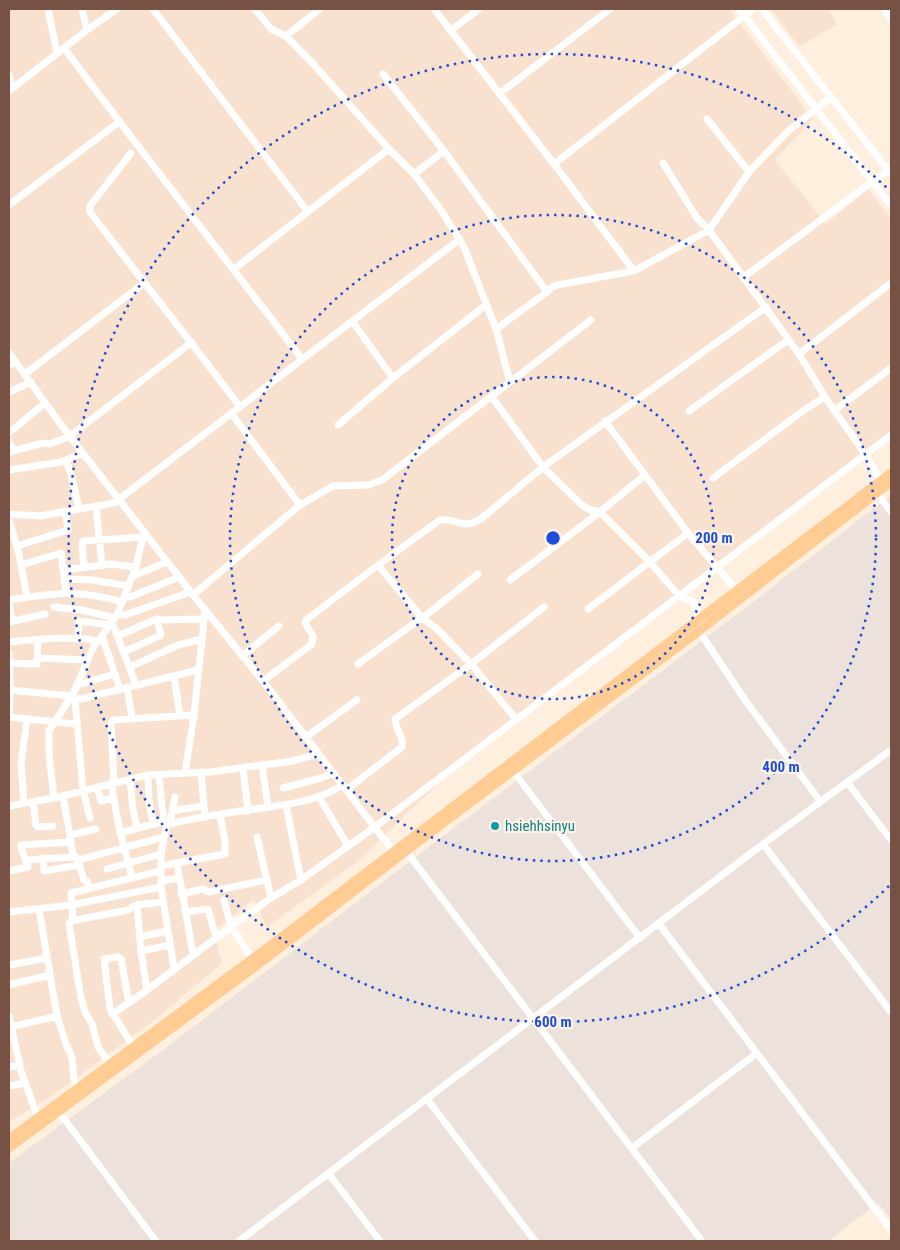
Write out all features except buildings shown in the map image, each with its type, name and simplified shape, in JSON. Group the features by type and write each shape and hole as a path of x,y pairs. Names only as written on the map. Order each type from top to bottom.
{"main road":[{"path":"9,1148 57,1109 267,958 395,854 406,851 513,771 875,490 881,481 891,473"},
{"path":"9,1139 38,1118 57,1109 78,1088 133,1046 701,626 737,591 875,490 891,482"}],"street":[{"path":"48,9 57,53"},
{"path":"82,9 87,30"},
{"path":"11,90 87,30 117,9"},
{"path":"153,9 308,212"},
{"path":"255,9 271,29 286,36 315,66 389,149 414,174 441,210 464,247 496,329 510,382"},
{"path":"286,36 320,9"},
{"path":"434,9 634,271"},
{"path":"450,31 480,9"},
{"path":"499,94 610,9"},
{"path":"739,9 891,206"},
{"path":"554,164 753,9"},
{"path":"744,277 872,182 890,172 762,9"},
{"path":"884,9 891,19"},
{"path":"64,48 302,359"},
{"path":"383,74 444,151 547,292"},
{"path":"9,76 11,90"},
{"path":"496,329 551,288 634,271 709,230 748,172 786,132 831,97"},
{"path":"707,119 748,172"},
{"path":"9,205 119,122"},
{"path":"234,269 389,149"},
{"path":"414,174 444,151"},
{"path":"132,153 100,192 89,209 144,284 192,342 240,407"},
{"path":"663,163 697,218 709,230 799,354 881,481"},
{"path":"9,514 40,516 114,503 460,239"},
{"path":"799,354 891,283"},
{"path":"24,374 144,284"},
{"path":"338,425 393,378 486,305"},
{"path":"263,682 312,644 313,636 305,623 306,620 378,565 440,520 450,520 467,525 474,523 543,467 766,307"},
{"path":"78,639 79,621 113,620 192,594 300,505 333,486 368,485 382,480 591,320"},
{"path":"352,321 393,378"},
{"path":"689,411 788,340"},
{"path":"9,442 11,451 43,443 50,444 70,436 192,342"},
{"path":"9,353 12,364 24,374 144,535 263,682 395,854"},
{"path":"836,410 891,368"},
{"path":"9,392 30,382"},
{"path":"713,478 825,396"},
{"path":"492,397 543,467 583,506 600,512 649,561 680,597 693,601 701,626 745,700 820,801"},
{"path":"9,433 45,403"},
{"path":"231,413 300,505"},
{"path":"605,422 688,532 737,591"},
{"path":"112,1014 147,990 231,926 271,898 302,880 376,827 891,435"},
{"path":"9,470 66,460 83,453"},
{"path":"66,460 72,474 79,509"},
{"path":"510,580 600,512 645,475"},
{"path":"875,490 891,512"},
{"path":"96,506 102,566"},
{"path":"17,546 68,530 65,511"},
{"path":"9,520 17,546 27,597"},
{"path":"588,609 688,532"},
{"path":"84,567 82,543 144,535"},
{"path":"54,798 49,754 50,731 54,722 73,697 87,660 113,620 123,600 136,567 144,535"},
{"path":"21,565 61,553 66,593"},
{"path":"133,576 167,562"},
{"path":"64,570 125,565 136,567"},
{"path":"378,565 422,618 436,628 471,664 516,719"},
{"path":"358,664 422,618 478,574"},
{"path":"9,600 66,593 123,600 179,577"},
{"path":"65,579 128,586"},
{"path":"9,604 10,622 45,614"},
{"path":"120,833 153,823 167,824 286,805 319,797 344,787 402,747 404,741 395,719 471,664 544,607"},
{"path":"54,608 82,610 113,620"},
{"path":"185,773 194,715 205,611"},
{"path":"118,636 157,619 204,619"},
{"path":"124,652 161,635 157,619"},
{"path":"113,620 136,685"},
{"path":"242,656 279,626"},
{"path":"9,642 100,639"},
{"path":"100,639 123,688 132,718"},
{"path":"130,667 178,645 202,639"},
{"path":"9,663 38,664 38,640"},
{"path":"9,653 9,716 76,724"},
{"path":"38,658 87,660"},
{"path":"10,690 73,697 92,697 198,670"},
{"path":"77,685 115,674"},
{"path":"174,676 180,716"},
{"path":"73,697 83,790 90,818"},
{"path":"306,737 357,700"},
{"path":"132,877 120,833 114,798 111,723 113,720 132,718 194,715"},
{"path":"24,804 20,764 27,719"},
{"path":"239,1241 820,801 891,750"},
{"path":"9,806 63,796 148,775 243,768 292,761 319,754"},
{"path":"262,765 268,808"},
{"path":"243,768 248,811"},
{"path":"513,771 640,938"},
{"path":"201,772 205,817"},
{"path":"283,788 333,773"},
{"path":"148,775 150,810 153,823"},
{"path":"159,775 167,824"},
{"path":"130,779 137,828"},
{"path":"847,782 891,840"},
{"path":"97,787 101,801 114,798"},
{"path":"63,796 77,861 89,888"},
{"path":"174,968 160,868 164,837 176,797"},
{"path":"319,797 348,846"},
{"path":"33,802 36,825 38,827 53,826"},
{"path":"286,805 302,880"},
{"path":"172,811 203,806"},
{"path":"74,921 71,893 177,863 225,854 220,815"},
{"path":"9,871 27,869 28,866 21,845 71,839 96,829"},
{"path":"43,858 44,871 164,837"},
{"path":"257,838 271,898"},
{"path":"763,844 891,1012"},
{"path":"406,851 702,1241"},
{"path":"107,869 161,854"},
{"path":"25,860 43,858 77,861"},
{"path":"177,863 193,954"},
{"path":"9,912 71,905 179,878"},
{"path":"182,894 203,889 209,892 266,880"},
{"path":"224,900 231,926 252,959"},
{"path":"110,1064 98,1047 92,1024 85,1012 69,924 74,921 123,912 137,905 164,902"},
{"path":"137,905 140,951 147,990"},
{"path":"185,912 208,908 216,937"},
{"path":"39,909 57,1016 72,1057 74,1078 78,1088"},
{"path":"659,924 891,1230"},
{"path":"140,937 168,931"},
{"path":"140,951 170,945"},
{"path":"129,1002 121,959 118,957 104,959 108,1006 133,1046"},
{"path":"9,965 47,958"},
{"path":"9,985 50,975"},
{"path":"9,1016 11,1040 38,1118"},
{"path":"11,1027 57,1016"},
{"path":"632,1148 757,1053"},
{"path":"9,1067 20,1065"},
{"path":"9,1086 25,1083"},
{"path":"427,1098 535,1241"},
{"path":"57,1109 156,1241"},
{"path":"329,1174 380,1241"}],"shaded area":[{"path":"9,9 729,9 813,119 775,160 826,224 868,189 891,219 891,439 530,714 452,770 357,862 267,927 254,899 213,932 222,963 157,1018 52,1096 9,1122"},
{"path":"771,9 828,9 837,24 800,47"},
{"path":"891,495 891,1219 878,1203 828,1241 9,1241 9,1163 163,1050 743,610"}],"place":[{"name":"hsiehhsinyu","path":"495,826"}]}
